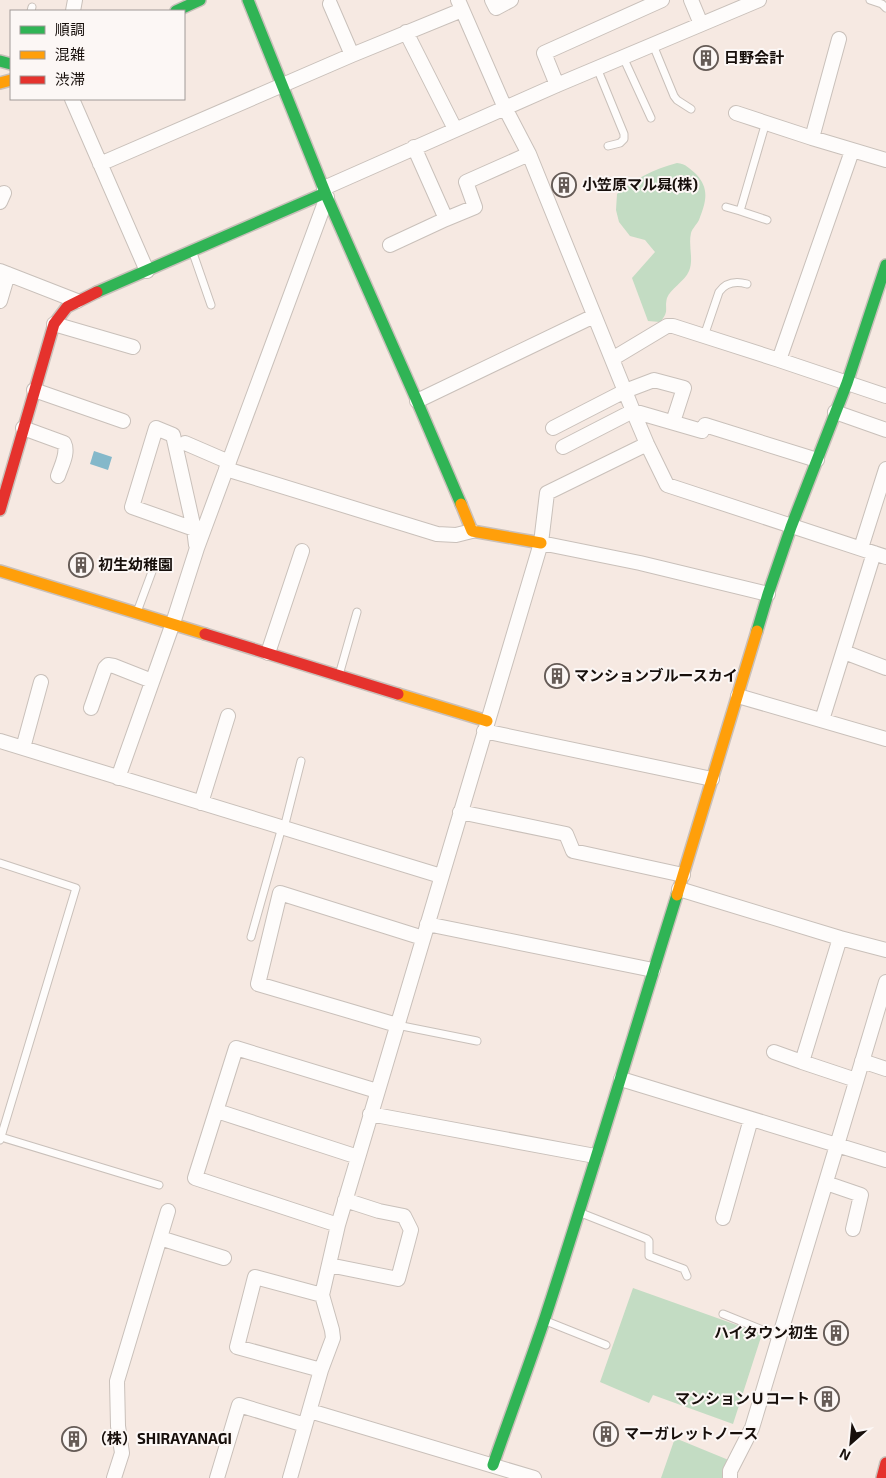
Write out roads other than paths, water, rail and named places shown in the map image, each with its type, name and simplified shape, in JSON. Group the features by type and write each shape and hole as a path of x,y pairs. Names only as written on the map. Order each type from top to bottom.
{"street":[{"path":"178,10 200,0"},
{"path":"248,0 325,193 472,531"},
{"path":"492,0 496,8 512,0"},
{"path":"557,85 544,53 662,0"},
{"path":"691,0 701,24"},
{"path":"0,510 54,324 67,307 325,193 414,147 758,0"},
{"path":"100,164 406,32 459,3 505,108 529,154 633,411 667,484 874,553"},
{"path":"330,4 352,55"},
{"path":"406,32 455,129"},
{"path":"812,138 840,39"},
{"path":"72,100 147,271"},
{"path":"736,113 852,151 886,160"},
{"path":"414,147 446,219"},
{"path":"779,360 852,151"},
{"path":"390,245 475,207 466,182 529,154"},
{"path":"118,778 173,623 197,548 325,193"},
{"path":"495,1470 621,1078 768,594 846,383 886,265"},
{"path":"0,301 4,273 77,301"},
{"path":"417,401 594,316"},
{"path":"54,324 133,347"},
{"path":"612,358 667,326 673,326 886,396"},
{"path":"554,428 625,391 654,380 684,388 673,422"},
{"path":"34,390 124,421"},
{"path":"563,447 633,411 702,432 705,425 817,460"},
{"path":"835,412 886,430"},
{"path":"23,428 66,445 66,453 58,476"},
{"path":"194,528 132,507 156,428 173,435 194,528 197,548"},
{"path":"185,443 227,465 437,534 456,535 472,531 541,543 640,563 768,594"},
{"path":"290,1478 321,1370 333,1338 322,1295 338,1225 541,543 547,493 647,444"},
{"path":"822,720 874,553 886,470"},
{"path":"268,653 302,551"},
{"path":"0,571 339,675 486,726 712,779"},
{"path":"844,652 886,668"},
{"path":"91,708 105,668 108,665 152,681"},
{"path":"23,748 41,682"},
{"path":"738,696 822,720 885,734"},
{"path":"201,803 228,716"},
{"path":"0,741 441,876"},
{"path":"460,812 566,834 573,851 683,875"},
{"path":"679,889 886,950"},
{"path":"397,1026 258,984 280,893 423,938"},
{"path":"427,924 653,970"},
{"path":"802,1062 840,938"},
{"path":"730,1478 730,1471 752,1428 886,982"},
{"path":"338,1225 196,1178 216,1110 236,1048 378,1091"},
{"path":"774,1052 856,1080"},
{"path":"862,1061 886,1069"},
{"path":"621,1078 886,1160"},
{"path":"216,1110 358,1157"},
{"path":"370,1114 595,1156"},
{"path":"723,1218 751,1119"},
{"path":"826,1183 862,1195 853,1229"},
{"path":"328,1266 398,1279 411,1230 404,1216 379,1211 345,1200"},
{"path":"114,1478 122,1453 118,1426 117,1381 168,1211"},
{"path":"160,1238 224,1258"},
{"path":"321,1370 237,1347 255,1277 322,1295"},
{"path":"217,1478 239,1405 305,1425"},
{"path":"310,1411 495,1470 534,1478"},
{"path":"882,1478 886,1463"}],"lane":[{"path":"870,0 882,4 886,8"},
{"path":"653,45 674,96 690,109"},
{"path":"623,57 651,118"},
{"path":"596,68 624,134 624,139 620,143 608,146"},
{"path":"740,211 766,122"},
{"path":"726,207 767,220"},
{"path":"192,251 211,305"},
{"path":"704,336 722,287 732,282 747,284"},
{"path":"137,612 153,569"},
{"path":"339,675 358,612"},
{"path":"251,937 301,761"},
{"path":"0,863 76,888 0,1138 159,1185"},
{"path":"397,1026 477,1041"},
{"path":"579,1212 647,1239 649,1241 649,1256 684,1269 687,1276"},
{"path":"723,1314 779,1339"},
{"path":"544,1320 606,1345"}],"water":[{"path":"94,451 112,457 108,470 90,464"}],"place":[{"name":"日野会計","path":"706,58"},
{"name":"小笠原マル曻(株)","path":"564,185"},
{"name":"初生幼稚園","path":"81,565"},
{"name":"マンションブルースカイ","path":"557,676"},
{"name":"ハイタウン初生","path":"836,1333"},
{"name":"マンションＵコート","path":"827,1399"},
{"name":"マーガレットノース","path":"606,1434"},
{"name":"（株）SHIRAYANAGI","path":"74,1439"}]}
